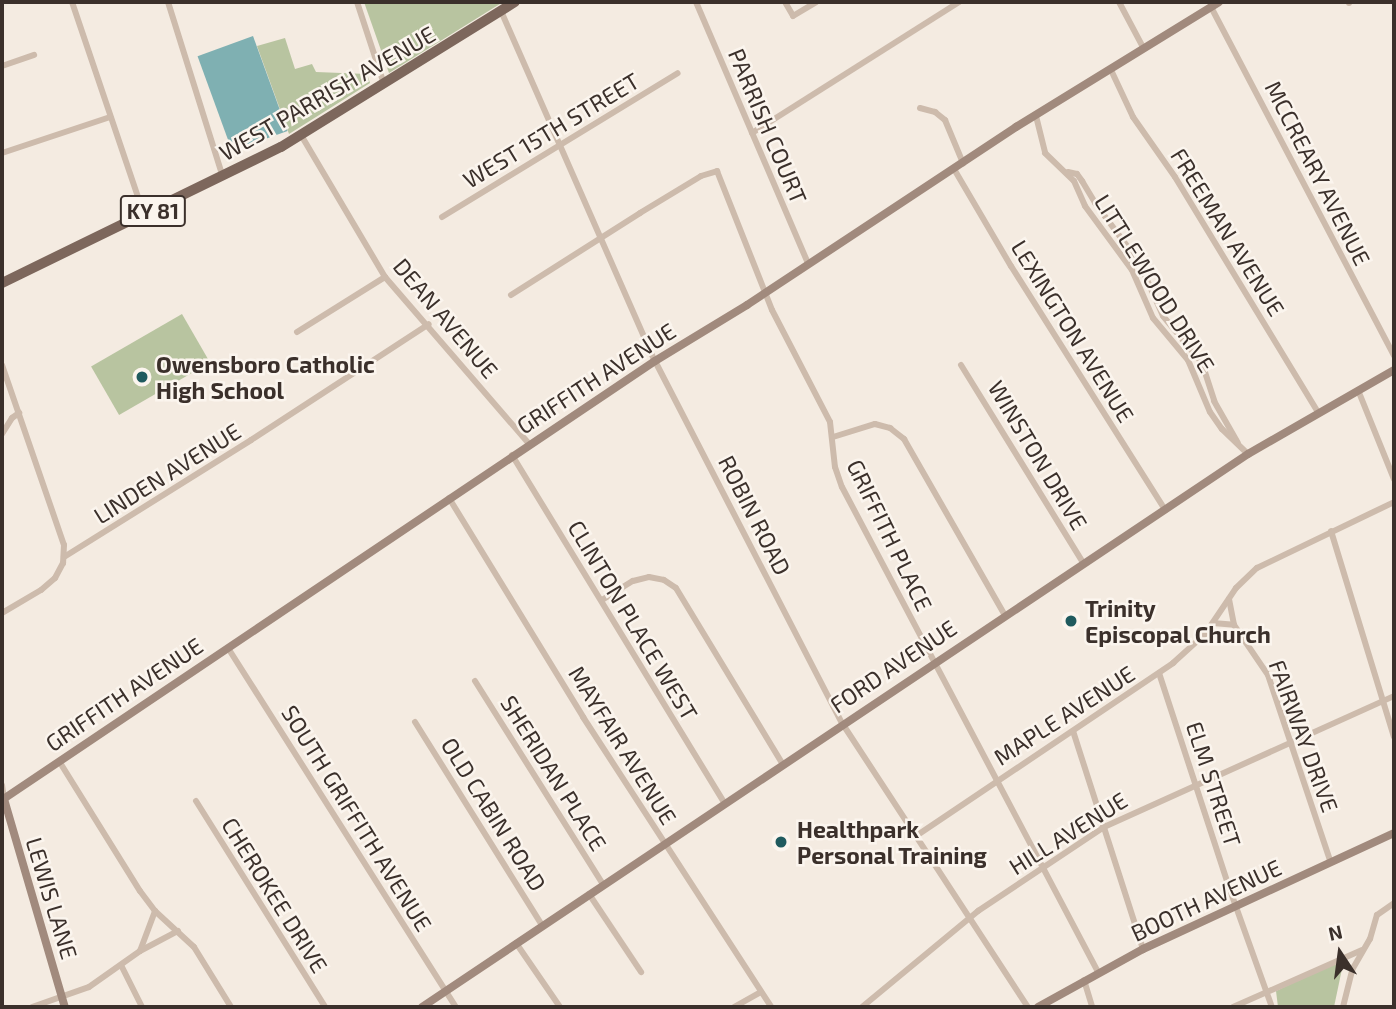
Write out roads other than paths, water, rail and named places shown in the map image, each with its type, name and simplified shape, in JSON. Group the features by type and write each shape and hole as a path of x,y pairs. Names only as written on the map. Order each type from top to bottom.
{"main road":[{"name":"WEST PARRISH AVENUE","path":"2,283 223,177 302,135 515,2"}],"street":[{"path":"72,2 144,215"},
{"path":"168,2 223,177"},
{"path":"357,2 384,84"},
{"name":"PARRISH COURT","path":"696,2 808,263"},
{"path":"785,2 793,16 816,2"},
{"path":"752,132 958,2"},
{"path":"1119,2 1144,49"},
{"name":"GRIFFITH AVENUE","path":"3,800 655,361 1219,2"},
{"name":"MCCREARY AVENUE","path":"1211,7 1394,356"},
{"name":"ROBIN ROAD","path":"501,11 655,361 842,723 1028,1007"},
{"path":"2,66 34,55"},
{"name":"FREEMAN AVENUE","path":"1111,70 1133,117 1175,177 1318,412"},
{"name":"WEST 15TH STREET","path":"442,217 678,73"},
{"path":"920,108 935,112 945,120 963,163"},
{"name":"LITTLEWOOD DRIVE","path":"1036,116 1042,128 1045,153 1067,172 1085,206 1132,270 1153,318 1188,360 1210,412 1222,429 1248,454"},
{"path":"2,153 110,117"},
{"name":"DEAN AVENUE","path":"302,135 385,276 429,324 529,444"},
{"name":"LEXINGTON AVENUE","path":"954,169 1011,267 1166,510"},
{"name":"GRIFFITH PLACE","path":"601,238 715,170 723,181 765,293 830,422 835,467 842,487 1098,972"},
{"name":"LITTLEWOOD DRIVE","path":"1067,172 1077,174 1139,262 1163,316 1202,363 1214,401 1239,444"},
{"path":"511,295 601,238"},
{"path":"296,332 385,276"},
{"name":"LINDEN AVENUE","path":"64,557 429,324"},
{"path":"2,365 64,545 60,570 48,584 3,609"},
{"name":"WINSTON DRIVE","path":"961,365 1084,564"},
{"name":"FORD AVENUE","path":"422,1007 842,723 1248,454 1394,370"},
{"path":"1358,390 1394,478"},
{"path":"2,434 12,418 19,413"},
{"path":"833,437 862,425 875,424 890,428 904,439 1005,615"},
{"name":"CLINTON PLACE WEST","path":"512,456 724,802"},
{"name":"MAYFAIR AVENUE","path":"449,498 664,843 771,1007"},
{"name":"MAPLE AVENUE","path":"916,836 1159,673 1195,645 1228,599 1257,568 1394,502"},
{"path":"1331,531 1394,737"},
{"path":"602,600 634,580 649,577 664,580 676,588 782,764"},
{"name":"FAIRWAY DRIVE","path":"1228,599 1234,625 1268,675 1331,863"},
{"path":"1213,623 1234,625"},
{"name":"SOUTH GRIFFITH AVENUE","path":"228,648 456,1007"},
{"name":"ELM STREET","path":"1159,673 1272,1007"},
{"name":"SHERIDAN PLACE","path":"475,681 603,884"},
{"name":"HILL AVENUE","path":"862,1007 970,917 1104,827 1394,696"},
{"name":"OLD CABIN ROAD","path":"415,722 542,925"},
{"path":"1073,731 1143,949"},
{"path":"59,761 96,823 155,911 194,947 231,1007"},
{"path":"2,785 3,800"},
{"name":"LEWIS LANE","path":"3,800 65,1007"},
{"name":"CHEROKEE DRIVE","path":"196,801 324,1007"},
{"name":"BOOTH AVENUE","path":"1038,1007 1143,949 1394,833"},
{"path":"589,894 640,972"},
{"path":"1343,1007 1352,970 1373,934 1377,915 1394,903"},
{"path":"140,951 155,911"},
{"path":"32,1007 89,987 140,951 178,931"},
{"path":"516,943 561,1007"},
{"path":"1233,1007 1362,950"},
{"path":"121,965 142,1007"},
{"path":"1084,980 1093,1007"},
{"path":"734,1007 761,992"}],"water":[{"path":"253,36 288,131 232,151 198,56"}],"place":[{"name":"Owensboro Catholic High School","path":"142,377"},
{"name":"Trinity Episcopal Church","path":"1071,621"},
{"name":"Healthpark Personal Training","path":"781,842"}]}
